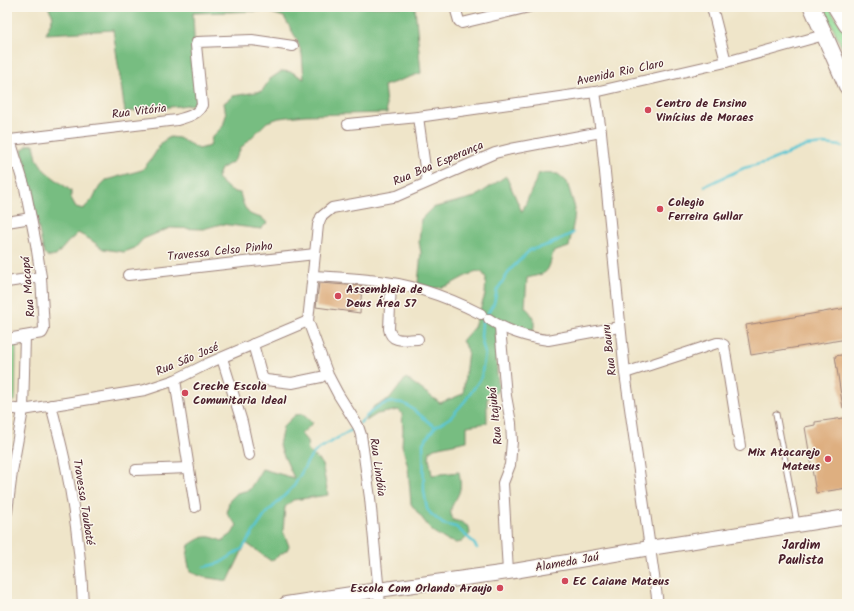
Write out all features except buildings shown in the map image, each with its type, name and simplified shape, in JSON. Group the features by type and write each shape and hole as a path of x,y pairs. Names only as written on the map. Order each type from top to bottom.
{"main road":[{"path":"812,7 847,86"},
{"path":"836,7 847,25"},
{"name":"Alameda Jaú","path":"286,604 508,572 847,517"}],"street":[{"path":"455,7 459,21 462,23 529,7"},
{"path":"712,7 726,62"},
{"name":"Avenida Rio Claro","path":"348,124 418,117 595,92 726,62 824,35"},
{"name":"Rua Vitória","path":"10,140 177,120 195,113 200,110 202,105 196,45 197,42 252,40 293,46"},
{"name":"Rua Bauru","path":"595,92 601,132 613,246 619,327 658,604"},
{"path":"418,117 428,182"},
{"path":"7,130 10,140 12,164 25,188 31,218 7,222"},
{"name":"Rua Boa Esperança","path":"308,321 318,225 321,217 332,208 397,196 503,151 601,132"},
{"name":"Rua Macapá","path":"7,512 9,472 23,410 25,336 42,333 44,331 41,276 31,218"},
{"name":"Travessa Celso Pinho","path":"128,274 315,254"},
{"path":"7,282 41,276"},
{"path":"313,276 370,280 417,288 440,295 485,317 500,327 541,339 548,340 619,327"},
{"path":"391,283 389,334 397,340 418,339"},
{"name":"Rua São José","path":"7,408 23,410 145,390 175,380 253,344 308,321"},
{"name":"Rua Lindóia","path":"308,321 328,375 358,426 361,435 370,498 380,604"},
{"name":"Rua Itajubá","path":"500,327 506,396 511,423 512,441 510,464 503,483 508,572"},
{"path":"7,339 25,336"},
{"path":"625,373 718,343 724,345 740,446"},
{"path":"253,344 261,373 266,380 292,383 321,377"},
{"path":"222,358 242,422 249,455"},
{"path":"175,380 188,468 196,506"},
{"name":"Travessa Taubaté","path":"51,405 66,466 72,502 83,604"},
{"path":"136,470 188,468"}],"lane":[{"path":"776,414 798,525"}],"green space":[{"path":"48,7 415,7 421,73 384,86 387,113 305,115 279,118 267,122 241,148 234,161 221,169 217,178 231,191 240,193 242,201 250,214 261,218 267,223 261,229 221,224 203,229 170,228 143,239 135,248 124,252 103,249 78,233 56,256 49,257 44,254 22,150 28,145 34,144 37,159 45,171 71,191 71,198 76,207 83,209 92,200 100,186 106,180 142,170 162,142 170,137 179,138 199,149 210,146 212,137 223,126 226,115 224,103 233,96 262,91 270,79 282,71 292,72 304,79 302,54 296,38 284,17 265,11 193,13 197,104 125,112 113,30 46,34 53,16"},
{"path":"824,7 829,7 847,36 847,59"},
{"path":"539,173 558,174 567,182 575,208 569,247 553,252 550,265 546,271 539,275 527,278 525,307 533,318 533,332 508,324 496,333 499,390 487,399 487,423 467,426 467,441 434,448 430,451 429,458 432,475 459,472 460,489 452,507 451,515 453,520 461,522 469,527 470,534 462,542 456,543 446,540 432,531 411,504 408,467 402,445 402,414 399,410 377,414 366,421 374,406 389,400 406,378 440,403 463,394 468,350 462,341 474,327 485,295 486,278 482,272 476,272 441,288 430,288 418,283 421,253 419,242 421,219 432,208 475,197 506,176 522,212"},
{"path":"16,345 15,401 7,400 7,346"},
{"path":"302,414 313,423 301,434 307,441 308,451 322,463 328,495 293,500 285,507 283,531 289,546 287,550 271,561 246,543 228,581 203,577 190,572 187,557 189,545 205,537 212,537 222,541 232,534 237,525 227,514 229,501 237,493 249,490 262,469 294,478 279,445 283,427 295,415"}],"waterway":[{"path":"705,186 744,168 767,162 806,146 824,144 842,146"},
{"path":"477,548 472,541 456,527 443,524 427,509 424,491 423,443 435,427 451,417 465,401 481,378 485,354 481,337 482,323 494,303 497,290 511,269 530,250 548,245 573,233"},
{"path":"360,423 378,407 395,402 402,403 410,407 435,427"},
{"path":"204,567 220,563 242,549 266,514 294,486 309,459 317,450 355,428"}],"place":[{"name":"Centro de Ensino Vinícius de Moraes","path":"648,110"},
{"name":"Colegio Ferreira Gullar","path":"660,209"},
{"name":"Assembleia de Deus Área 57","path":"338,296"},
{"name":"Creche Escola Comunitaria Ideal","path":"185,393"},
{"name":"Mix Atacarejo Mateus","path":"828,459"},
{"name":"EC Caiane Mateus","path":"565,581"},
{"name":"Escola Com Orlando Araujo","path":"500,588"}],"district":[{"name":"Jardim Paulista","path":"801,552"}]}
